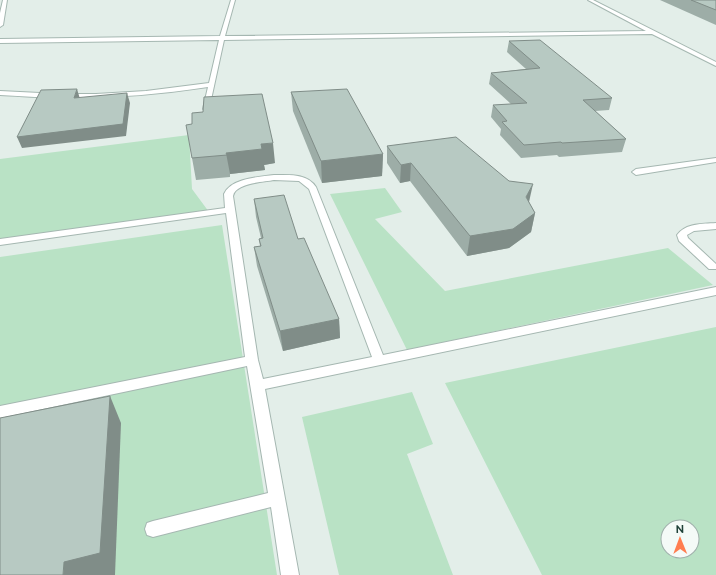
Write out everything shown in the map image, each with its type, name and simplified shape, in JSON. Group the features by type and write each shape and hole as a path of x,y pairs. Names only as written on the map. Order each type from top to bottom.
{"lane":[{"path":"0,25 5,0"},
{"path":"206,109 222,38 233,0"},
{"path":"590,0 716,64"},
{"path":"0,41 653,32"},
{"path":"0,93 98,96 149,93 211,85"},
{"path":"636,172 716,160"},
{"path":"290,575 258,385 252,360 228,196 230,191 240,184 292,177 300,179 312,186 379,360"},
{"path":"0,242 230,210"},
{"path":"713,267 683,239 682,235 683,231 688,229 716,226"},
{"path":"258,385 716,291"},
{"path":"0,412 252,360"},
{"path":"153,529 276,498"}],"green space":[{"path":"189,135 192,189 209,212 0,239 0,159"},
{"path":"385,188 402,212 375,219 445,291 668,248 713,285 407,350 330,194"},
{"path":"222,225 277,575 0,575 0,257"},
{"path":"716,327 716,575 542,575 445,383"},
{"path":"412,392 433,444 407,454 453,575 339,575 302,417"}],"building":[{"path":"691,0 716,0 716,10"},
{"path":"540,40 612,98 583,100 626,139 524,145 502,122 507,121 493,105 527,103 491,73 540,68 509,41"},
{"path":"77,89 74,98 127,93 123,124 17,137 41,90"},
{"path":"347,89 383,154 321,161 291,92"},
{"path":"262,94 273,143 261,144 262,149 226,153 227,155 192,158 186,125 192,124 192,113 203,112 204,97"},
{"path":"456,137 509,181 533,184 526,197 535,213 513,229 470,236 411,163 401,165 387,146"},
{"path":"284,195 298,239 304,238 339,319 280,331 254,247 261,246 259,239 263,238 254,199"},
{"path":"110,396 100,553 64,562 63,575 0,575 0,418"}]}
